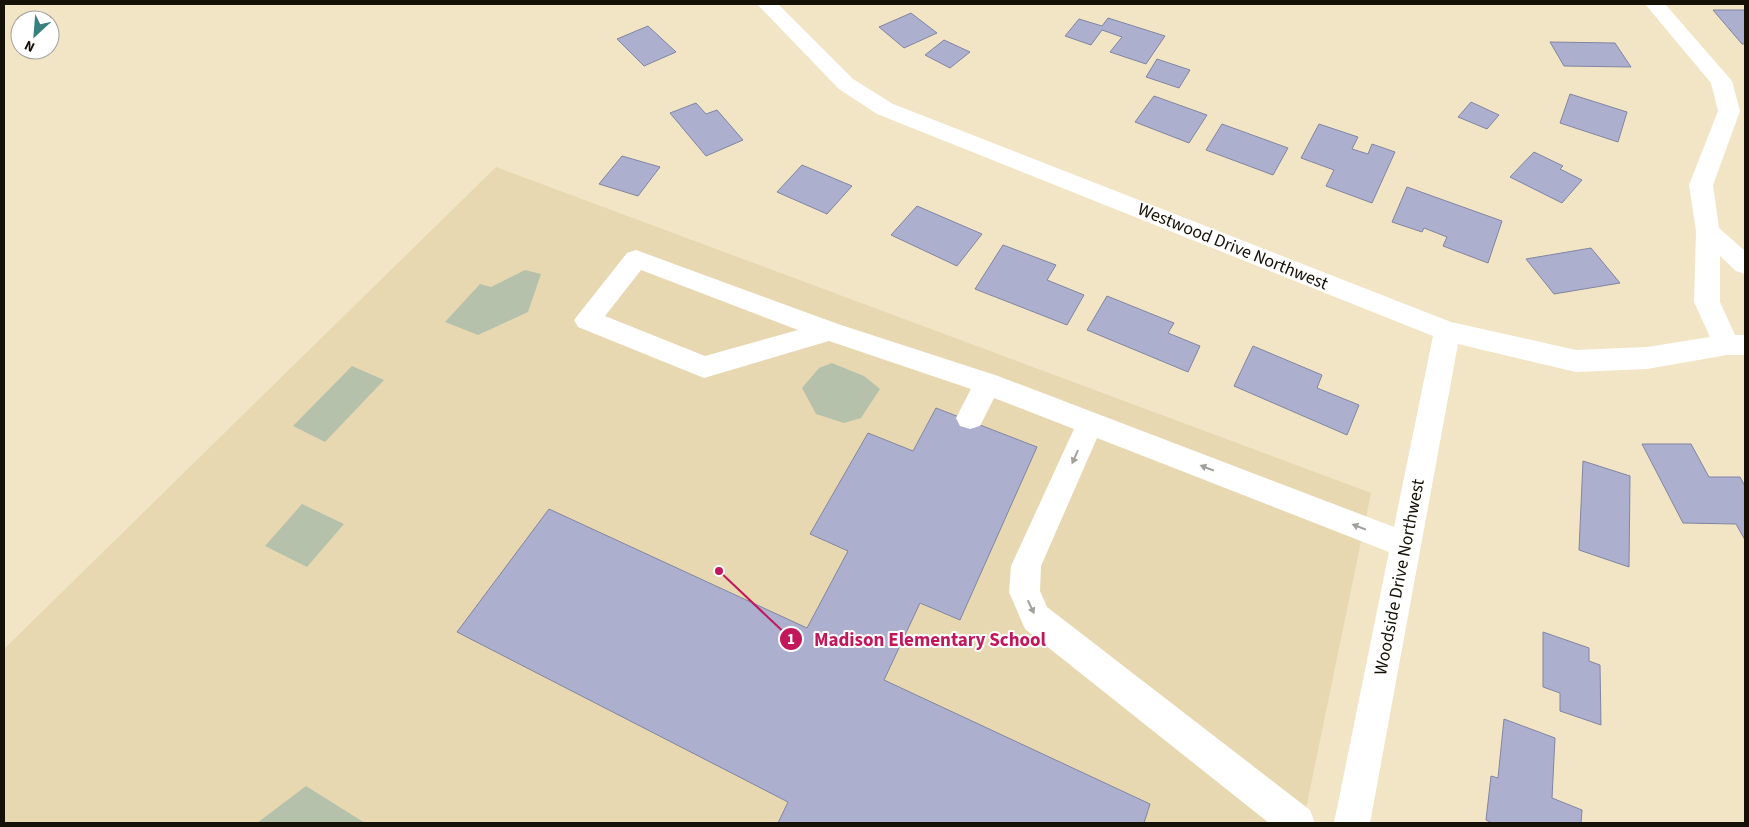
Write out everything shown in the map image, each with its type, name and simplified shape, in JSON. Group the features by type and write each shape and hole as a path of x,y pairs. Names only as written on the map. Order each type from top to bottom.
{"street":[{"name":"Westwood Drive Northwest","path":"767,4 846,84 885,109 1447,331 1576,361 1647,358 1736,345"},
{"path":"1655,4 1721,81 1729,111 1701,185 1708,231 1707,302 1736,345"},
{"path":"1708,231 1745,265"},
{"path":"829,330 704,366 587,320 636,258 829,330 988,384 1404,544"},
{"name":"Woodside Drive Northwest","path":"1352,823 1404,544 1447,331"},
{"path":"970,418 988,384"},
{"path":"1090,423 1026,566 1024,592 1036,618 1296,823"}],"shaded area":[{"path":"496,167 1371,493 1303,823 4,823 4,649"}],"green space":[{"path":"525,270 541,274 528,312 478,335 445,322 480,284 491,287"},
{"path":"832,363 864,376 880,389 861,418 844,423 816,414 802,388 819,368"},
{"path":"352,366 384,380 325,442 293,426"},
{"path":"302,504 344,524 307,567 265,546"},
{"path":"306,786 365,823 257,823"}],"building":[{"path":"1713,10 1745,10 1745,44 1742,44"},
{"path":"911,13 937,33 904,48 879,27"},
{"path":"1108,18 1165,36 1146,64 1110,52 1122,37 1102,30 1091,45 1065,36 1079,19 1102,26"},
{"path":"648,26 676,52 644,66 617,39"},
{"path":"944,40 970,52 950,68 925,55"},
{"path":"1550,42 1615,43 1631,67 1564,66"},
{"path":"1157,59 1190,70 1179,88 1146,77"},
{"path":"1570,94 1627,112 1618,142 1560,123"},
{"path":"1154,96 1207,115 1189,143 1135,122"},
{"path":"1471,102 1499,115 1487,129 1458,117"},
{"path":"696,103 706,114 717,110 743,140 706,156 670,113"},
{"path":"1222,124 1288,148 1273,175 1206,150"},
{"path":"1319,124 1358,137 1352,149 1368,154 1372,144 1395,152 1372,203 1326,186 1334,170 1301,158"},
{"path":"1534,152 1563,166 1560,169 1582,180 1562,203 1510,177"},
{"path":"622,156 660,167 638,196 599,184"},
{"path":"802,165 852,186 827,214 777,192"},
{"path":"1407,187 1502,221 1488,263 1443,246 1447,237 1424,228 1422,232 1392,222"},
{"path":"917,206 982,234 957,266 891,235"},
{"path":"1003,245 1056,265 1047,280 1084,295 1067,325 975,289"},
{"path":"1591,248 1620,283 1554,294 1526,259"},
{"path":"1107,296 1174,323 1168,333 1200,346 1188,372 1087,330"},
{"path":"1253,346 1322,375 1317,388 1359,405 1347,435 1234,386"},
{"path":"936,408 1037,447 960,620 920,603 884,680 1150,804 1144,823 778,823 788,802 457,632 549,509 807,628 848,551 810,534 868,433 913,451"},
{"path":"1642,444 1691,444 1709,477 1740,477 1745,486 1745,540 1736,524 1683,523"},
{"path":"1583,461 1630,476 1629,567 1579,550"},
{"path":"1543,632 1589,648 1589,661 1600,665 1601,725 1560,711 1560,693 1543,687"},
{"path":"1504,719 1555,738 1552,798 1582,810 1581,823 1492,823 1486,820 1491,776 1498,778"}],"place":[{"name":"Madison Elementary School","path":"719,571"}]}
